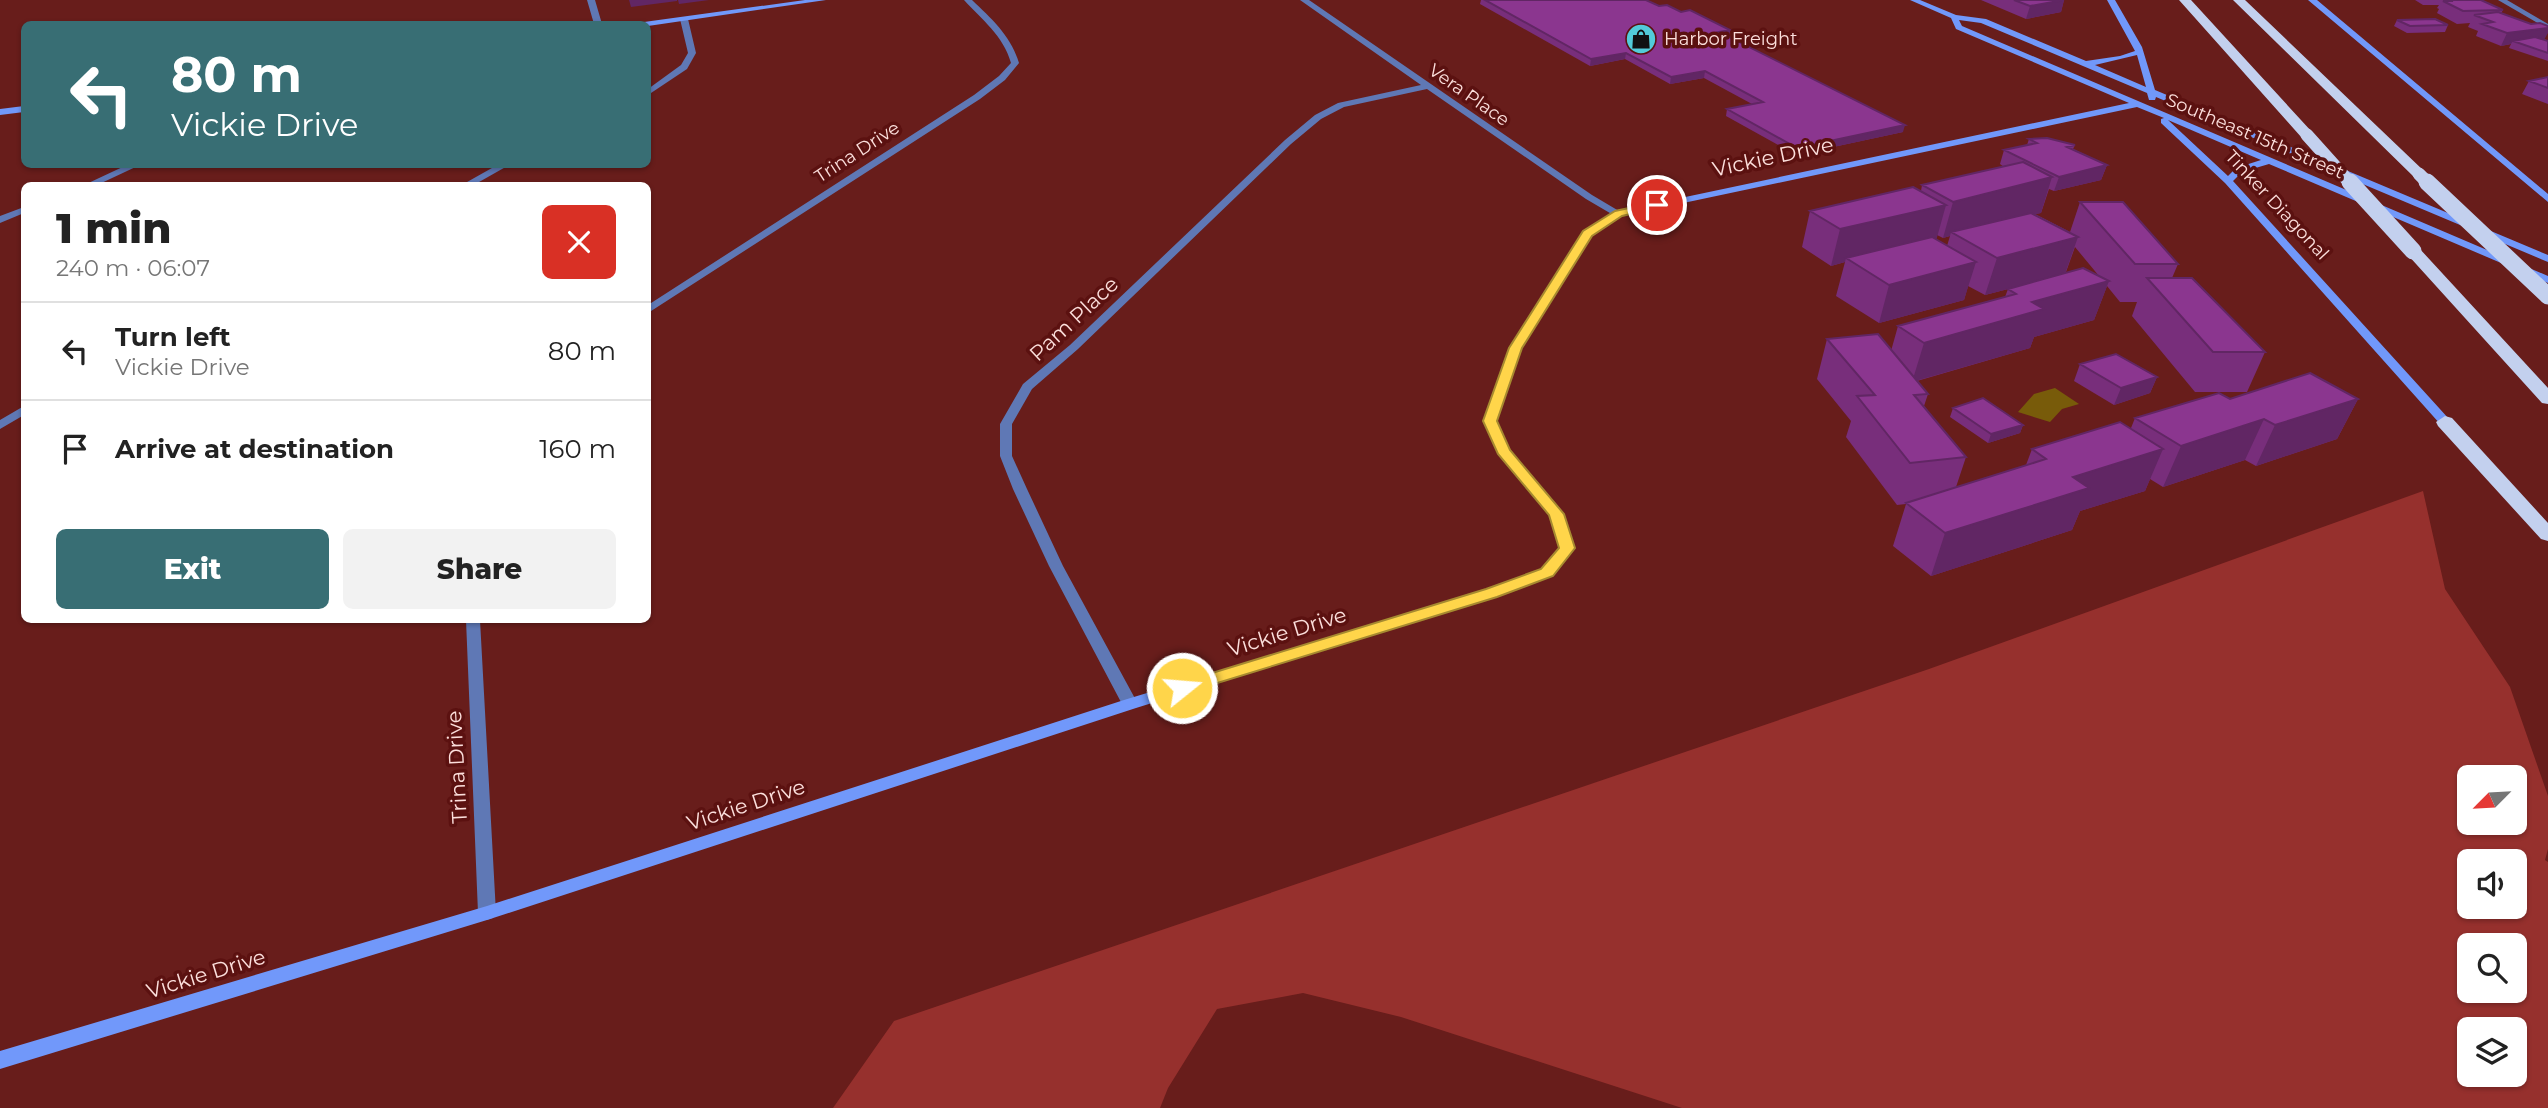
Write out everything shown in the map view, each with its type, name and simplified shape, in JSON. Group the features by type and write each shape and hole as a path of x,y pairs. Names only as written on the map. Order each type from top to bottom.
{"highway":[{"path":"2185,0 2548,399"},
{"path":"2239,0 2548,296"},
{"path":"2445,422 2548,535"}],"street":[{"path":"591,0 597,21"},
{"path":"651,23 822,0"},
{"name":"Trina Drive","path":"651,308 977,97 1002,78 1015,63 1012,49 1002,34 968,0"},
{"name":"Vera Place","path":"1304,0 1589,197 1619,214"},
{"name":"Southeast 15th Street","path":"1914,0 1954,17 1983,21 2548,259"},
{"path":"2111,0 2139,52 2151,83 2154,111"},
{"path":"2312,0 2548,199"},
{"path":"2502,0 2548,26"},
{"name":"Southeast 15th Street","path":"1954,17 1959,27 2548,280"},
{"path":"651,91 684,66 692,53 684,19"},
{"path":"2084,64 2122,58 2139,52"},
{"name":"Pam Place","path":"1130,704 1056,566 1020,489 1006,456 1006,424 1027,387 1074,347 1288,142 1318,117 1342,105 1429,86"},
{"name":"Vickie Drive","path":"0,1060 487,913 1130,704 1492,593 1547,573 1567,548 1557,514 1503,451 1490,421 1516,348 1587,234 1619,214 2138,104"},
{"path":"0,112 21,109"},
{"name":"Tinker Diagonal","path":"2154,111 2228,181 2445,422"},
{"path":"2228,181 2239,170 2269,161"},
{"path":"95,182 129,168"},
{"path":"472,182 498,168"},
{"path":"0,220 21,211"},
{"path":"0,425 21,412"},
{"name":"Trina Drive","path":"472,623 487,913"}],"shaded area":[{"path":"2055,388 2079,404 2062,409 2050,422 2018,412 2034,394"},
{"path":"2423,491 2445,589 2510,687 2548,796 2548,849 2545,860 2548,862 2548,1108 1682,1108 1401,1017 1303,993 1217,1009 1168,1088 1160,1108 833,1108 894,1021 1929,669"}],"building":[{"path":"1485,0 1646,0 1681,12 1690,10 1730,30 1719,32 1905,125 1797,148 1727,109 1763,102 1705,71 1671,77 1626,53 1591,59"},
{"path":"2014,0 2064,0 2030,6"},
{"path":"2451,0 2481,0 2503,10 2463,11 2443,1 2453,1"},
{"path":"2498,12 2531,24 2540,23 2548,28 2507,33 2482,24 2493,22 2474,15"},
{"path":"2435,19 2448,25 2410,26 2397,20"},
{"path":"2535,37 2548,41 2548,53 2513,41"},
{"path":"2548,77 2548,88 2529,81"},
{"path":"2047,138 2075,145 2067,147 2107,165 2059,177 2004,150 2037,143 2029,139"},
{"path":"2023,162 2052,177 1953,202 1922,185"},
{"path":"1913,187 1946,205 1840,229 1810,211"},
{"path":"2080,202 2123,202 2178,264 2135,264"},
{"path":"2031,213 2078,237 1997,258 1951,232"},
{"path":"1932,237 1976,262 1889,285 1846,258"},
{"path":"2083,268 2109,281 2032,302 2044,309 1924,343 1898,326 2016,294 2008,289"},
{"path":"2147,278 2192,278 2265,352 2213,352"},
{"path":"1878,334 1928,394 1914,395 1966,457 1910,463 1857,396 1875,395 1827,339"},
{"path":"2116,354 2157,377 2121,388 2080,364"},
{"path":"2310,373 2358,399 2275,425 2264,419 2181,446 2135,418 2219,393 2230,399"},
{"path":"1983,398 2023,425 1991,434 1953,408"},
{"path":"2120,422 2163,449 2073,477 2089,488 1945,533 1906,503 2046,459 2032,449"}],"place":[{"name":"Harbor Freight","path":"1641,39"}],"route":[{"path":"1182,688 1492,593 1547,573 1567,548 1557,514 1503,451 1490,421 1516,348 1587,234 1619,214 1657,205"}]}
